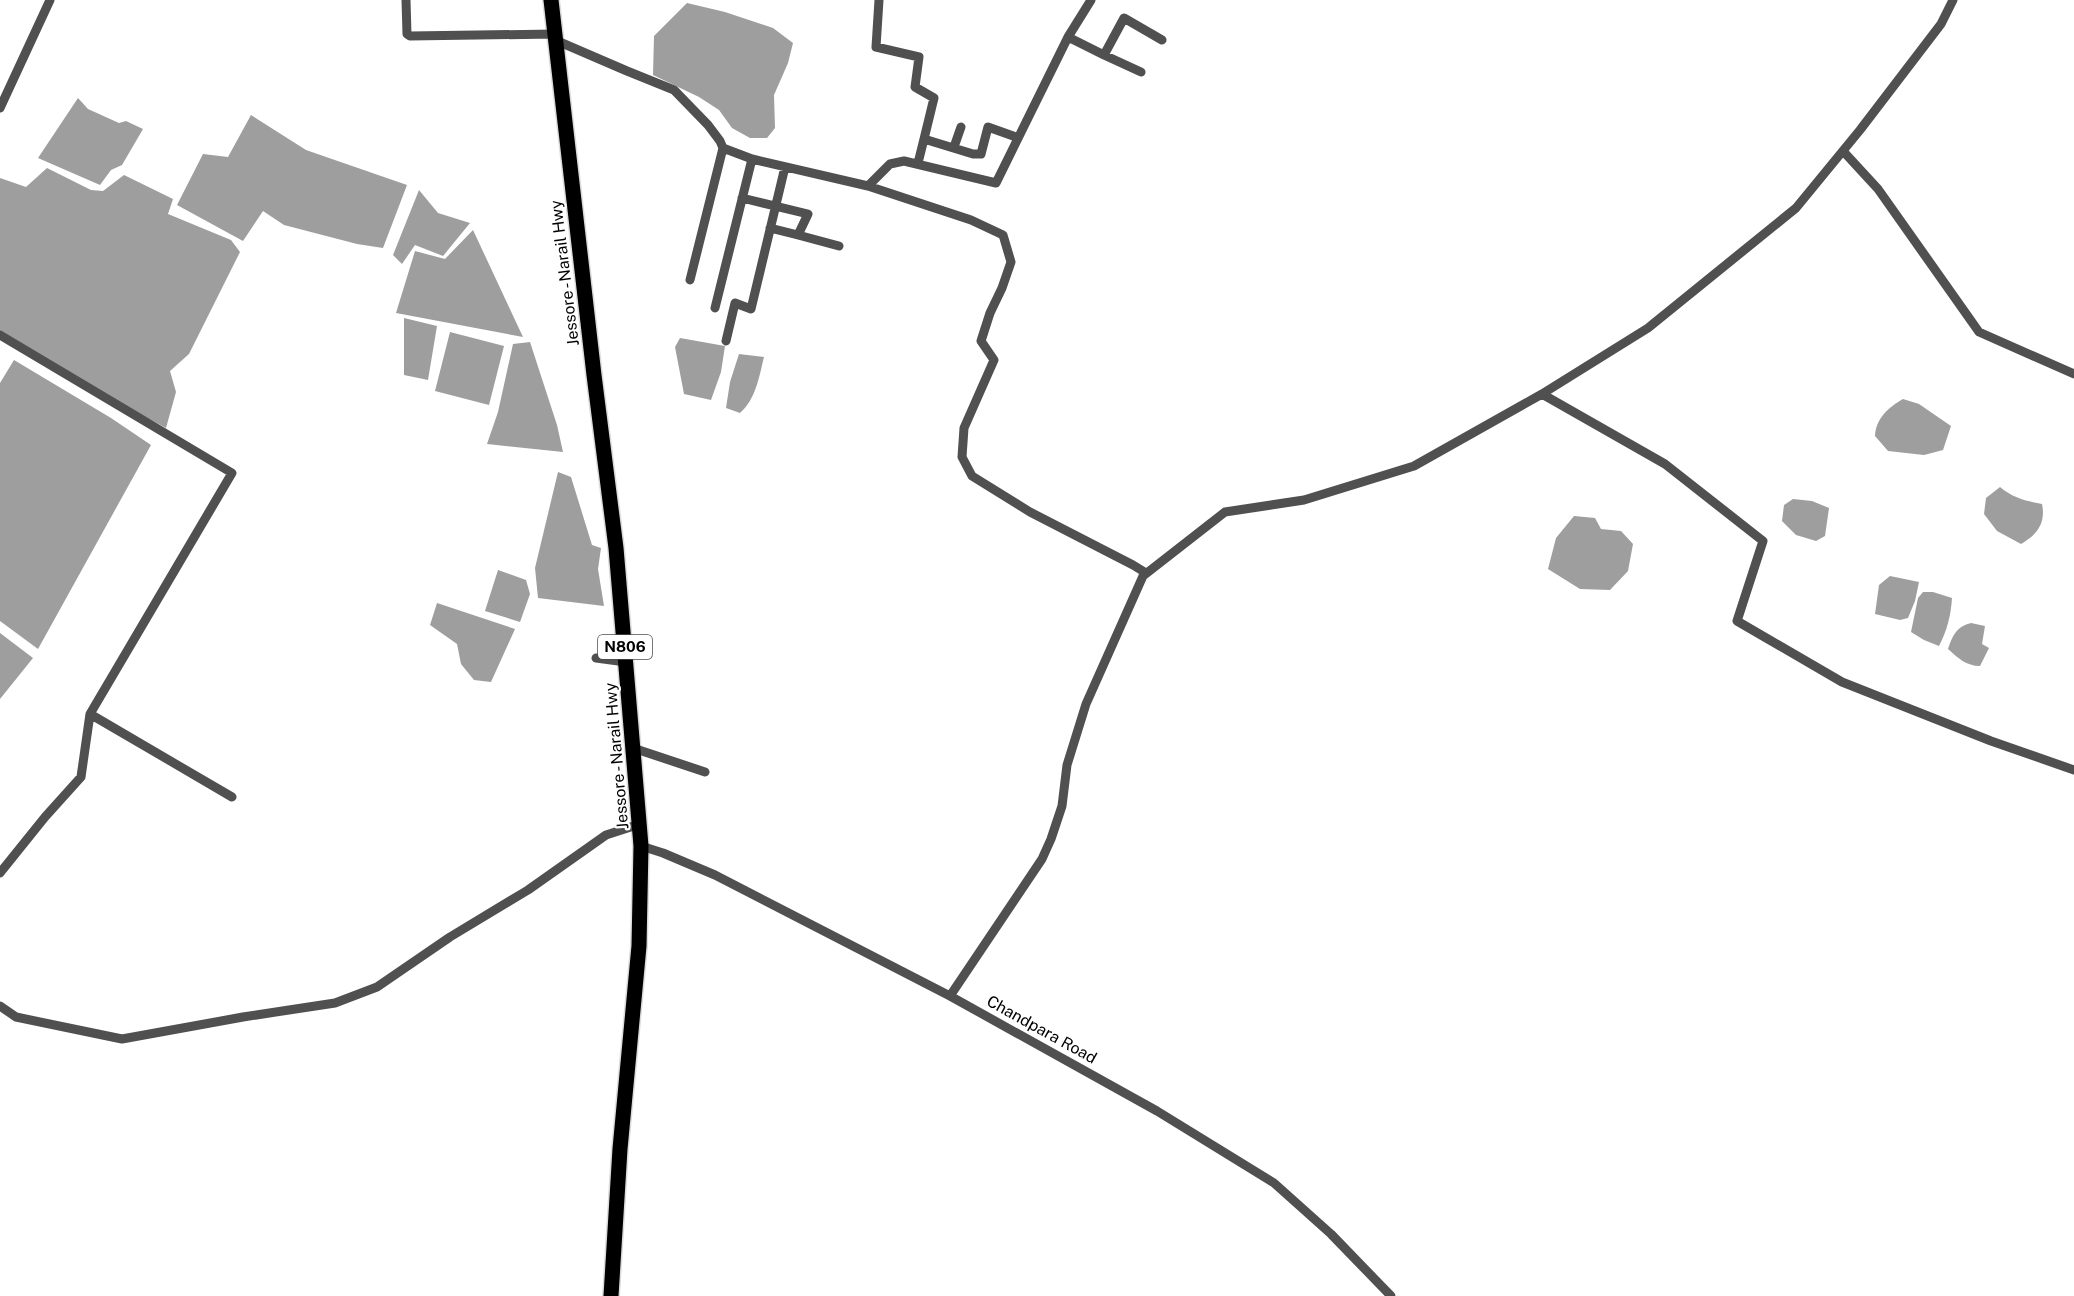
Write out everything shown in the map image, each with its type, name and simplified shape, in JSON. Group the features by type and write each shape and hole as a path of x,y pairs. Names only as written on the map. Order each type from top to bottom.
{"highway":[{"name":"Jessore - Narail Hwy","path":"551,0 592,364 616,548 640,824 638,957 620,1149 611,1296"}],"street":[{"path":"0,108 50,0"},
{"path":"406,0 407,34 410,36 555,37 674,90 708,125 723,148 690,280"},
{"path":"879,0 876,47 919,57 915,87 934,98 918,163"},
{"path":"868,186 890,164 904,161 996,183 1068,37 1091,0"},
{"path":"951,996 1042,859 1062,806 1067,765 1086,704 1146,573 1225,512 1304,500 1414,466 1542,394 1648,328 1796,208 1941,24 1953,0"},
{"path":"1104,55 1124,18 1162,40"},
{"path":"1068,37 1141,72"},
{"path":"954,147 961,127"},
{"path":"924,139 973,154 981,154 988,127 1016,137"},
{"path":"723,148 752,159 868,186 971,220 1004,235 1011,262 981,341 994,360 964,428 962,457 972,476 1030,512 1146,573"},
{"path":"1843,151 1878,189 1979,332 2074,374"},
{"path":"715,308 752,159"},
{"path":"726,340 735,303 752,309 785,167"},
{"path":"742,198 808,214 798,235"},
{"path":"770,228 839,246"},
{"path":"0,335 232,473 90,714 81,777 0,873"},
{"path":"1542,394 1665,464 1763,541 1737,621 1842,682 1991,741 2074,770"},
{"path":"596,658 626,662"},
{"path":"90,714 232,797"},
{"path":"633,748 705,772"},
{"path":"0,1006 16,1017 122,1039 335,1003 377,987 450,937 528,890 606,835 640,824"},
{"name":"Chandpara Road","path":"641,846 715,875 951,996 1157,1111 1274,1183 1331,1234 1391,1296"}],"shaded area":[{"path":"687,3 725,12 773,28 793,43 788,63 774,95 775,128 767,138 750,138 732,128 719,110 699,97 653,75 654,36"},
{"path":"78,98 88,109 119,123 126,121 143,129 122,165 111,170 100,185 38,158"},
{"path":"251,115 306,150 407,185 383,248 357,244 284,225 263,211 243,241 177,205 203,154 228,157"},
{"path":"47,168 91,190 103,191 124,175 173,199 168,214 231,240 240,252 189,354 170,371 176,392 166,428 0,338 0,178 26,187"},
{"path":"419,190 438,213 470,223 443,256 415,245 402,264 393,255"},
{"path":"473,230 523,337 396,313 415,251 445,259"},
{"path":"404,318 437,326 428,380 404,375"},
{"path":"450,332 504,346 489,405 435,391"},
{"path":"680,338 725,346 721,372 711,400 684,394 675,347"},
{"path":"530,342 557,425 563,452 487,444 498,412 513,344"},
{"path":"739,354 764,357 750,401 740,413 726,408 730,382"},
{"path":"14,360 111,418 151,445 38,649 0,621 0,383"},
{"path":"1903,399 1919,404 1951,426 1943,450 1924,455 1888,451 1875,436 1884,414"},
{"path":"558,472 571,477 592,545 601,548 598,569 604,606 538,598 535,568"},
{"path":"2000,487 2020,499 2042,504 2043,517 2039,528 2032,537 2021,544 1997,531 1984,514 1986,498"},
{"path":"1793,499 1812,501 1829,508 1825,536 1816,541 1796,535 1782,521 1784,505"},
{"path":"1574,516 1595,518 1601,529 1621,531 1633,544 1628,571 1610,590 1580,589 1548,569 1556,538"},
{"path":"498,570 526,580 530,594 520,622 485,611"},
{"path":"1890,576 1919,582 1908,618 1900,620 1875,614 1879,585"},
{"path":"1923,592 1933,592 1952,598 1948,623 1939,646 1911,632 1918,598"},
{"path":"437,603 515,629 491,682 474,680 461,664 457,644 430,625"},
{"path":"1971,623 1985,626 1982,644 1989,648 1980,666 1966,663 1948,649 1956,632 1962,626"},
{"path":"0,633 33,658 0,699"}]}
